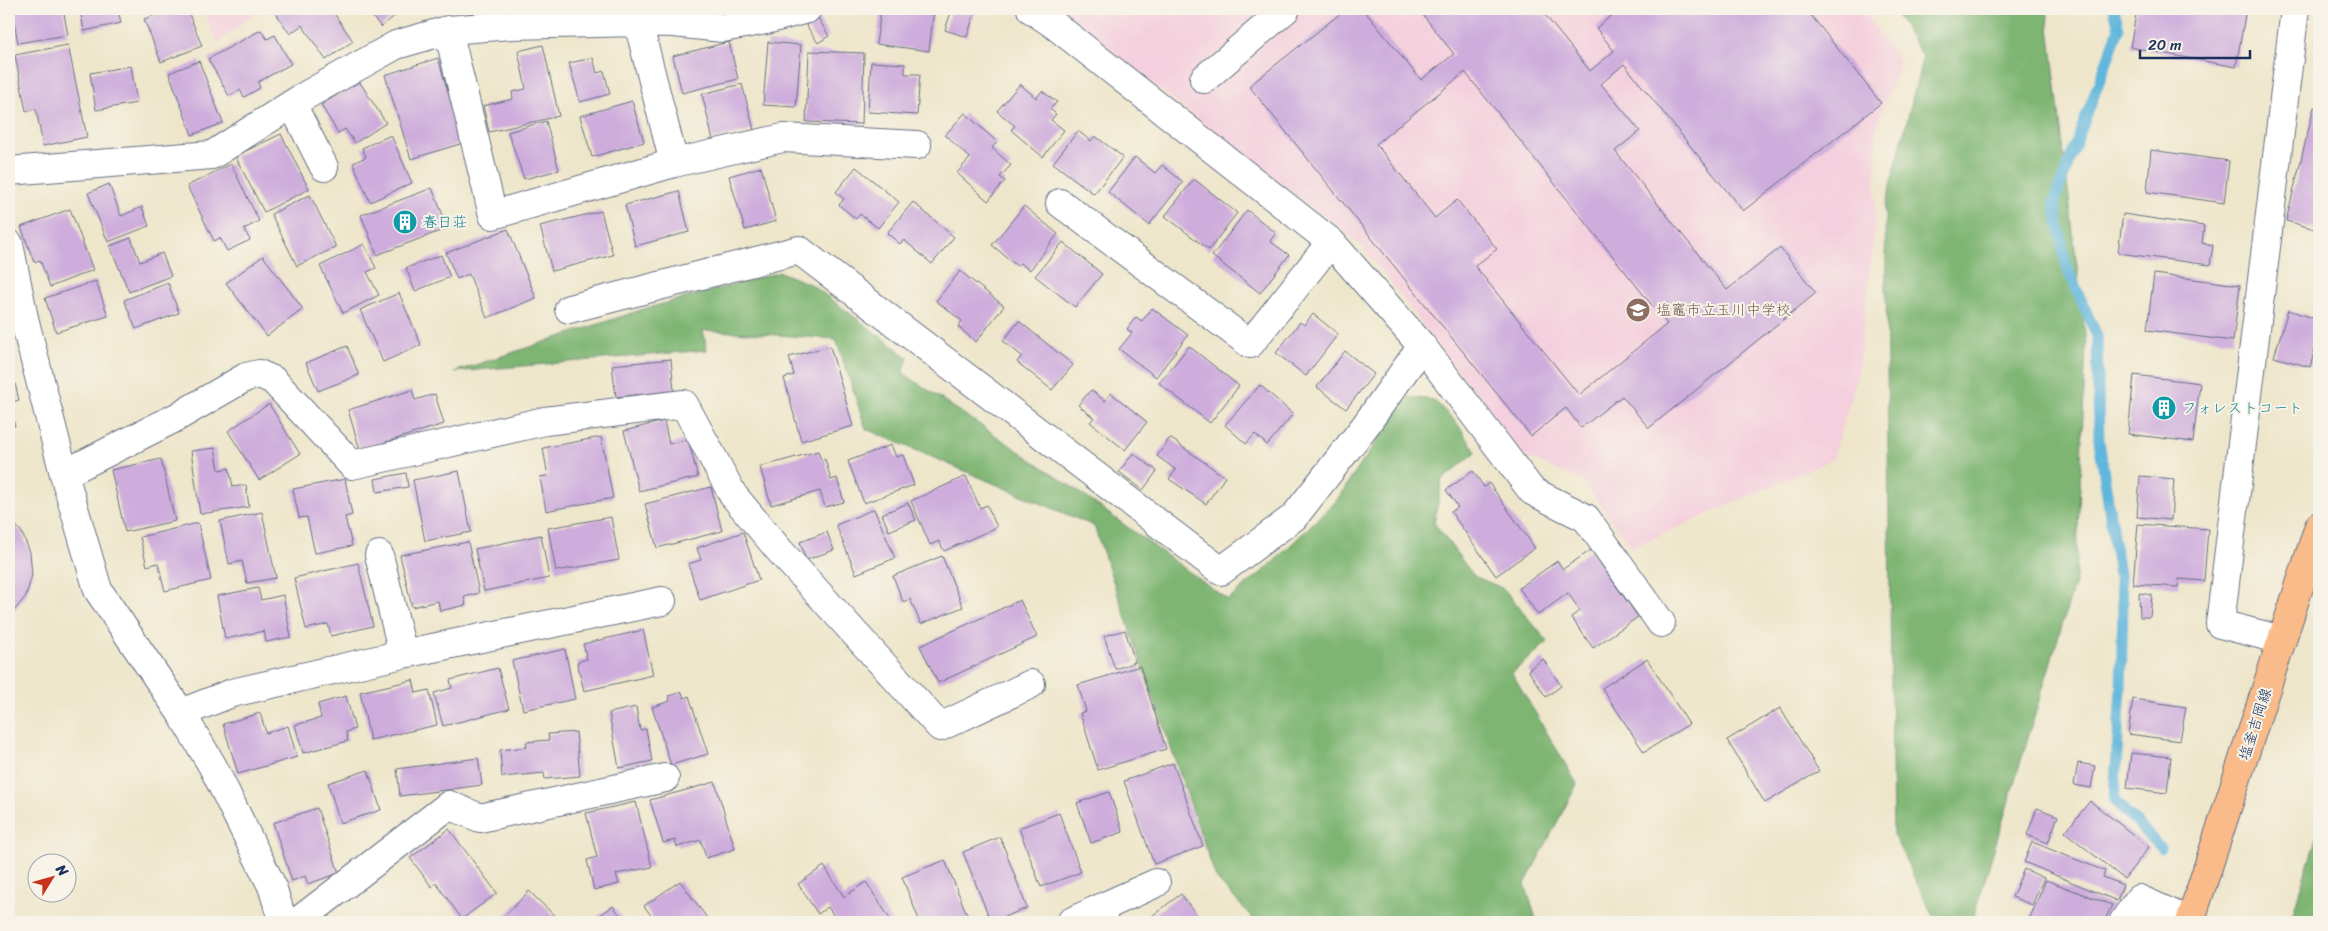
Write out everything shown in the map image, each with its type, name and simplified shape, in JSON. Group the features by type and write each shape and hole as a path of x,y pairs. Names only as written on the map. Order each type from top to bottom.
{"main road":[{"name":"塩釜吉岡線","path":"2191,922 2319,526"}],"street":[{"path":"9,171 212,155 292,104 396,45 454,22 511,25 638,22 674,23 723,28 766,20 808,9"},
{"path":"1031,9 1052,23 1095,59 1331,242 1422,346 1532,491 1586,518 1661,623"},
{"path":"1204,79 1286,9"},
{"path":"2282,640 2220,624 2296,9"},
{"path":"454,22 493,215 674,163 783,138 917,145"},
{"path":"638,22 674,163"},
{"path":"292,104 324,167"},
{"path":"1060,203 1250,344 1331,242"},
{"path":"9,244 24,318 64,474 98,590 180,713 212,766 249,836 272,886 283,922"},
{"path":"569,309 799,250 1221,571 1294,517 1365,426 1422,346"},
{"path":"64,474 177,418 246,377 259,374 273,380 352,465 544,421 684,404 733,495 779,550 940,727 1031,684"},
{"path":"379,555 403,654"},
{"path":"180,713 232,693 403,654 662,601"},
{"path":"297,922 449,805 480,818 665,778"},
{"path":"1089,918 1156,883"},
{"path":"2123,922 2139,898 2191,922"}],"shaded area":[{"path":"202,9 259,9 218,43"},
{"name":"塩竈市立玉川中学校","path":"1056,9 1862,9 1900,62 1876,127 1875,229 1858,373 1833,459 1631,548 1583,481 1522,455 1362,246"}],"green space":[{"path":"1893,9 2047,9 2086,344 2076,579 1972,922 1936,922 1893,834 1885,208 1923,57"},
{"path":"780,272 812,285 908,357 903,373 1075,489 1228,600 1267,568 1336,501 1407,397 1434,400 1457,423 1476,452 1442,480 1434,523 1474,576 1504,589 1548,642 1512,673 1577,784 1525,884 1537,922 1256,922 1216,878 1094,526 866,429 836,339 703,330 707,350 454,372 644,309"},
{"path":"2319,828 2319,922 2290,922"}],"building":[{"path":"12,9 63,9 68,35 18,43"},
{"path":"80,9 118,9 121,23 84,31"},
{"path":"172,9 187,9 202,46 161,62 144,19"},
{"path":"331,9 353,41 326,60 302,25 290,34 274,10"},
{"path":"366,9 403,9 381,27"},
{"path":"881,9 934,9 929,51 876,44"},
{"path":"952,9 976,9 967,37 945,30"},
{"path":"1346,9 1363,9 1421,80 1454,54 1418,9 1543,9 1541,10 1590,71 1614,51 1596,28 1620,9 1806,9 1881,103 1743,211 1624,64 1601,84 1640,131 1615,151 1727,290 1780,248 1816,293 1649,428 1622,396 1581,428 1566,408 1531,436 1249,86","holes":["1465,72 1667,324 1579,395 1475,266 1497,249 1457,200 1435,218 1376,144"]},
{"path":"2137,9 2246,9 2236,67 2130,47"},
{"path":"818,18 829,36 818,43 806,25"},
{"path":"2319,29 2319,46 2314,44"},
{"path":"261,30 267,39 275,35 291,64 258,82 260,88 244,97 240,90 229,96 208,59"},
{"path":"729,42 738,79 682,93 673,56"},
{"path":"768,42 801,45 796,107 763,105"},
{"path":"68,45 87,137 43,146 36,109 26,111 15,55"},
{"path":"543,45 559,116 489,132 483,106 513,99 512,92 526,89 518,51"},
{"path":"809,51 864,53 862,124 806,122"},
{"path":"438,58 463,143 411,159 385,75"},
{"path":"593,58 597,73 604,71 610,94 580,102 569,63"},
{"path":"199,61 223,123 192,135 169,73"},
{"path":"871,62 905,64 905,74 920,74 917,115 868,112"},
{"path":"131,66 137,103 96,110 90,73"},
{"path":"359,81 386,123 355,143 345,129 338,133 321,105"},
{"path":"742,84 754,130 713,140 702,94"},
{"path":"1020,84 1036,98 1042,91 1057,102 1050,109 1056,114 1051,120 1064,130 1043,157 1011,130 1015,126 997,111"},
{"path":"632,101 644,142 592,157 580,116"},
{"path":"2314,107 2319,109 2319,230 2286,221"},
{"path":"965,113 997,142 992,148 1011,165 1000,177 1005,181 988,201 957,173 970,158 945,135"},
{"path":"546,121 559,170 524,179 508,132"},
{"path":"1078,131 1091,141 1095,136 1123,157 1094,194 1053,163"},
{"path":"281,134 309,189 264,212 235,156"},
{"path":"391,135 412,183 370,202 353,163 366,157 362,148"},
{"path":"2151,150 2229,161 2224,203 2147,192"},
{"path":"1135,157 1155,173 1162,165 1183,182 1149,225 1108,192"},
{"path":"231,164 259,221 244,229 250,240 227,251 220,238 214,241 187,186"},
{"path":"761,167 776,221 745,230 729,176"},
{"path":"856,167 899,202 878,228 860,214 856,219 839,205 844,199 836,192"},
{"path":"1194,179 1237,213 1209,250 1165,216"},
{"path":"109,184 121,216 142,207 149,226 108,242 88,193"},
{"name":"春日荘","path":"432,188 448,228 377,255 361,215"},
{"path":"679,191 689,232 635,246 625,205"},
{"path":"310,195 336,247 297,266 271,214"},
{"path":"913,202 954,237 932,264 904,240 900,244 887,233"},
{"path":"1024,206 1058,234 1030,270 1020,263 1017,266 992,245"},
{"path":"70,209 93,270 50,287 40,260 34,262 21,227"},
{"path":"1247,210 1276,233 1270,241 1289,255 1260,293 1212,256"},
{"path":"601,211 613,255 552,271 540,226"},
{"path":"2123,214 2204,226 2202,243 2213,245 2210,265 2118,253"},
{"path":"508,229 536,298 487,318 469,274 457,279 446,253"},
{"path":"131,238 140,262 162,253 171,276 129,292 110,246"},
{"path":"1063,242 1102,274 1075,307 1035,276"},
{"path":"364,244 376,268 367,272 379,295 343,313 320,266"},
{"path":"441,255 450,277 415,291 406,268"},
{"path":"263,256 303,309 267,336 226,283"},
{"path":"960,271 1004,306 976,342 958,327 962,321 936,301"},
{"path":"2154,274 2240,285 2233,341 2147,330"},
{"path":"96,281 108,316 56,332 45,298"},
{"path":"168,283 179,313 136,329 124,300"},
{"path":"399,293 421,345 383,362 360,310"},
{"path":"1152,308 1188,335 1156,377 1119,349 1132,333 1127,329 1136,317 1142,321"},
{"path":"2288,310 2319,320 2319,335 2310,367 2274,357"},
{"path":"1313,314 1338,334 1306,376 1276,353 1300,322 1304,325"},
{"path":"1019,321 1073,365 1052,390 1017,362 1022,356 1003,341"},
{"path":"347,346 359,375 318,391 306,363"},
{"path":"830,346 853,426 801,441 784,378 794,375 789,357"},
{"path":"1189,346 1239,386 1210,423 1159,383"},
{"path":"1345,351 1374,374 1346,409 1317,387"},
{"path":"9,359 19,400 9,403"},
{"path":"671,359 674,391 616,397 612,365"},
{"name":"フォレストコート","path":"2134,375 2200,383 2193,442 2128,434"},
{"path":"1260,385 1293,414 1267,445 1255,434 1246,444 1225,425"},
{"path":"412,390 415,400 435,394 444,424 360,450 348,410"},
{"path":"1091,390 1105,401 1111,393 1147,422 1125,450 1090,422 1094,418 1078,405"},
{"path":"9,404 15,426 9,428"},
{"path":"269,404 300,454 259,480 228,431"},
{"path":"664,421 669,444 688,439 698,477 639,491 624,431"},
{"path":"601,437 613,498 546,511 540,477 548,476 543,448"},
{"path":"1170,438 1225,477 1206,504 1169,479 1176,470 1157,456"},
{"path":"891,445 896,457 903,455 914,485 864,503 848,461"},
{"path":"215,448 219,470 229,468 233,487 246,485 249,507 200,514 191,451"},
{"path":"818,451 821,460 825,459 831,480 837,478 844,502 825,507 820,491 771,505 760,467"},
{"path":"1133,453 1157,471 1143,490 1119,472"},
{"path":"161,459 175,521 125,532 111,470"},
{"path":"459,471 471,532 425,541 413,480"},
{"path":"1473,471 1484,487 1489,483 1535,548 1496,576 1451,512 1458,507 1446,490"},
{"path":"406,473 408,487 377,492 375,479"},
{"path":"966,476 980,508 987,505 997,527 944,551 939,541 930,545 911,501"},
{"path":"2140,476 2174,479 2171,520 2137,517"},
{"path":"345,479 352,515 345,517 352,546 315,553 307,517 299,518 293,489"},
{"path":"711,487 722,531 657,548 645,504"},
{"path":"908,503 916,520 889,531 882,514"},
{"path":"874,509 895,558 856,574 836,525"},
{"path":"262,512 276,578 247,583 242,561 229,564 220,521"},
{"path":"611,517 619,560 556,571 548,528"},
{"path":"9,519 21,531 30,552 32,575 26,596 9,617"},
{"path":"198,523 211,580 165,591 158,563 147,566 140,537"},
{"path":"2138,524 2208,529 2204,581 2179,579 2178,587 2133,584"},
{"path":"743,532 759,580 700,600 688,564 701,560 697,548"},
{"path":"827,532 834,550 806,560 800,542"},
{"path":"541,535 549,578 484,591 475,549"},
{"path":"468,542 479,593 464,597 466,605 440,611 438,601 412,607 400,555"},
{"path":"1591,550 1638,617 1593,648 1571,617 1580,611 1568,593 1538,615 1519,588 1557,561 1563,569"},
{"path":"942,556 963,607 921,624 910,599 903,602 893,576"},
{"path":"358,563 373,626 331,636 328,624 306,629 294,578"},
{"path":"258,588 261,600 283,595 291,637 266,642 264,631 225,639 217,596"},
{"path":"2139,593 2152,595 2150,617 2140,617"},
{"path":"1020,600 1037,637 938,683 920,646"},
{"path":"643,630 653,675 584,691 577,662 587,659 583,644"},
{"path":"1125,630 1135,662 1115,669 1104,636"},
{"path":"565,649 575,699 523,710 512,661"},
{"path":"1543,659 1561,686 1546,697 1528,670"},
{"path":"1647,659 1689,724 1644,752 1602,688"},
{"path":"1140,666 1166,749 1098,770 1080,713 1086,711 1078,685"},
{"path":"498,668 509,709 443,726 434,693 452,688 450,680"},
{"path":"413,680 416,693 429,690 437,725 370,740 360,692"},
{"path":"682,692 684,698 689,696 708,754 671,765 652,707 670,701 669,696"},
{"path":"346,696 355,729 346,732 348,741 303,753 295,725 321,718 318,704"},
{"path":"2133,699 2186,707 2180,741 2128,734"},
{"path":"636,707 640,730 646,729 652,761 619,768 609,713"},
{"path":"1780,708 1819,771 1765,803 1727,740"},
{"path":"260,713 266,733 288,726 297,757 238,774 223,724"},
{"path":"576,732 580,776 545,779 544,773 502,777 500,750 527,747 526,742 549,740 548,734"},
{"path":"2131,753 2171,757 2167,793 2127,788"},
{"path":"478,758 482,785 400,796 397,769"},
{"path":"1173,763 1203,846 1154,864 1124,781"},
{"path":"2078,763 2095,766 2091,788 2074,785"},
{"path":"368,770 381,810 340,823 328,783"},
{"path":"715,782 735,849 706,858 701,840 677,847 675,840 663,843 650,800"},
{"path":"1109,792 1123,832 1091,843 1077,803"},
{"path":"2090,801 2149,847 2124,879 2065,832"},
{"path":"636,802 652,867 616,874 619,884 594,890 587,860 597,857 586,813"},
{"path":"317,808 339,873 308,884 305,876 292,881 273,823"},
{"path":"2037,808 2058,816 2048,843 2027,835"},
{"path":"1059,813 1081,872 1041,887 1019,828"},
{"path":"449,829 497,893 462,919 436,883 432,887 410,858"},
{"path":"1000,837 1027,908 991,922 963,852"},
{"path":"2032,842 2105,871 2103,877 2123,885 2117,901 2024,862"},
{"path":"945,860 970,922 920,922 902,877"},
{"path":"824,866 844,897 866,882 892,922 838,922 828,907 818,914 798,884"},
{"path":"2024,869 2044,878 2032,905 2012,897"},
{"path":"2046,880 2112,905 2104,922 2028,922"},
{"path":"680,881 710,922 656,922 644,906"},
{"path":"529,891 561,922 500,921"},
{"path":"1181,894 1202,922 1144,922"},
{"path":"613,906 622,918 616,922 590,922"}],"waterway":[{"path":"2114,9 2119,29 2054,202 2067,268 2097,336 2099,440 2123,602 2121,689 2114,800 2161,848"}],"place":[{"name":"春日荘","path":"405,222"},
{"name":"塩竈市立玉川中学校","path":"1638,310"},
{"name":"フォレストコート","path":"2164,408"}]}
